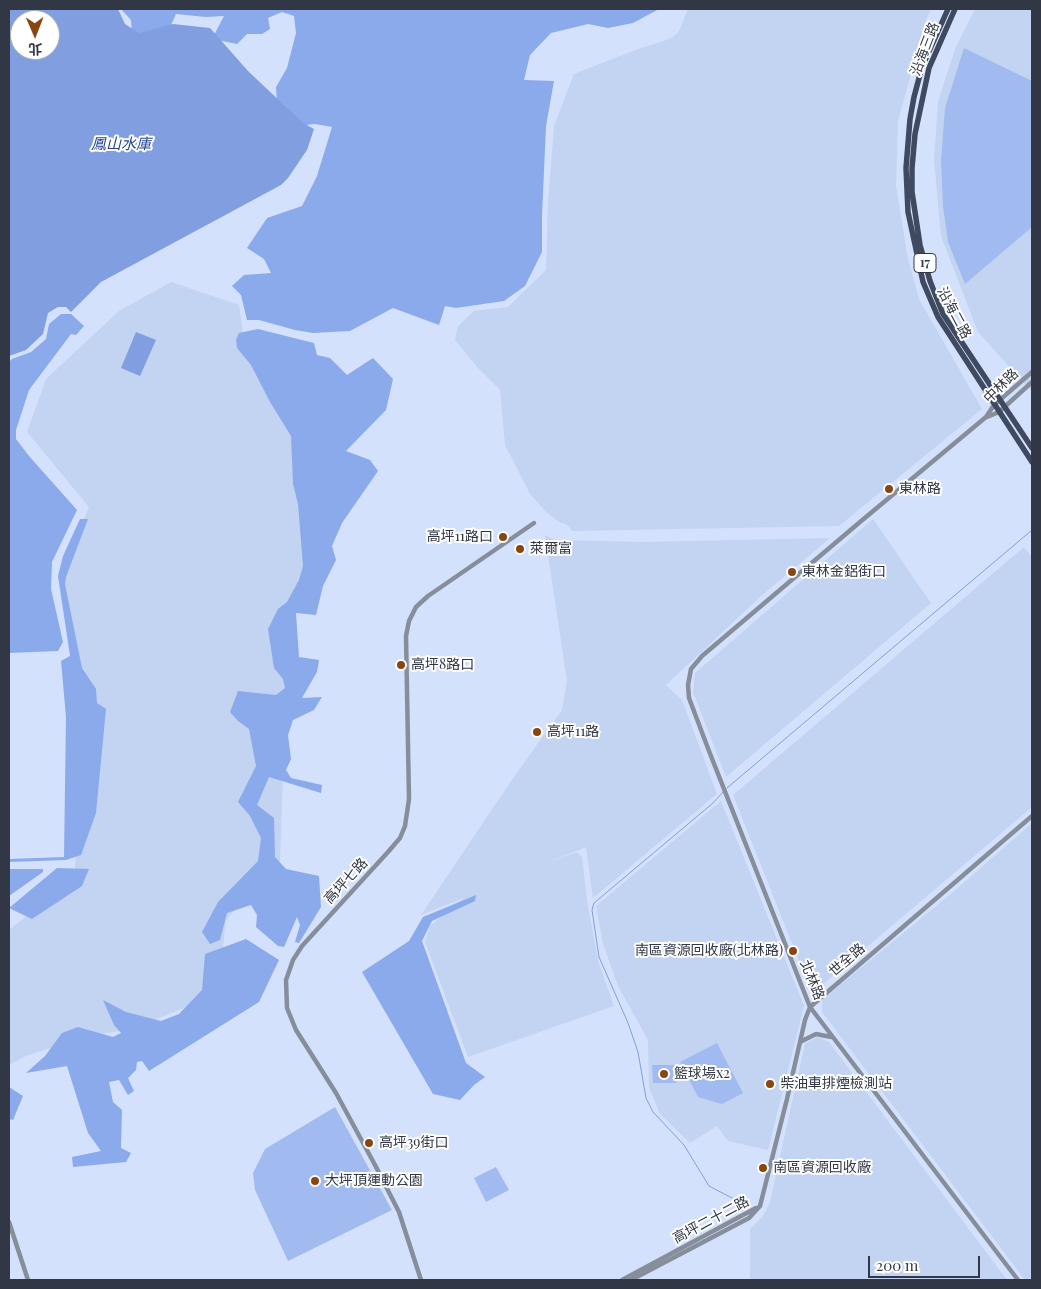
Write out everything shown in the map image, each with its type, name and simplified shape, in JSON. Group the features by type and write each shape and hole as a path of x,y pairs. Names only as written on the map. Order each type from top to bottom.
{"main road":[{"name":"沿海三路","path":"914,97 922,67 948,9"},
{"name":"沿海三路","path":"922,99 929,68 955,9"},
{"name":"沿海二路","path":"914,97 908,142 906,193 913,238 923,282 938,317 994,405 1002,410 1032,448"},
{"name":"沿海二路","path":"922,99 914,134 912,192 920,244 930,281 943,314 1000,401 1002,410 1032,462"}],"street":[{"name":"中林路","path":"986,417 994,405 1032,372"},
{"name":"中林路","path":"986,417 1002,410 1032,382"},
{"name":"北林路","path":"986,417 702,656 690,669 688,685 689,698 810,1007 1018,1280"},
{"name":"高坪七路","path":"420,1280 398,1212 375,1165 336,1094 296,1030 288,1008 286,980 293,960 302,946 388,852 400,838 406,826 409,799 406,636 409,622 416,608 428,596 534,523"},
{"name":"世全路","path":"810,1007 1032,816"},
{"path":"760,1206 810,1007"},
{"path":"800,1042 816,1034 832,1037"},
{"name":"高坪二十二路","path":"622,1280 760,1206"},
{"name":"高坪二十二路","path":"632,1280 749,1218 760,1206"},
{"path":"9,1222 28,1280"}],"shaded area":[{"path":"121,9 659,9 633,23 608,28 588,24 551,33 530,55 524,80 554,81 546,126 542,252 525,286 504,301 456,308 445,306 439,325 393,308 350,331 313,333 259,320 247,320 241,295 232,286 244,275 271,273 264,259 247,248 267,218 302,206 317,176 332,127 315,124 297,126 278,123 276,87 287,68 296,33 294,16 282,12 268,18 270,29 262,34 247,34 237,44 212,39 224,16 206,17 176,14 171,25 143,34 132,33 131,20"},
{"path":"688,9 931,9 926,20 898,121 896,186 908,259 919,299 982,409 839,526 573,531 566,524 561,523 546,512 530,494 505,445 500,390 478,368 455,340 458,326 474,311 508,307 546,270 548,202 554,126 574,74 673,37 679,31"},
{"path":"975,9 1032,9 1032,392 978,332 941,236 934,159 938,102 955,49"},
{"path":"964,48 1032,81 1032,227 965,284 948,242 943,206 941,161 945,108"},
{"path":"171,282 239,305 245,348 305,426 309,574 293,608 283,772 280,861 226,920 218,994 130,1030 90,1035 26,1056 9,1065 9,930 74,879 88,708 60,575 89,507 27,432 46,379 119,311"},
{"path":"61,314 71,314 84,326 76,335 71,334 29,390 16,430 16,439 77,510 52,562 51,589 63,642 58,651 9,653 9,362 31,352 46,339 49,324"},
{"path":"258,329 314,343 317,355 330,358 347,375 373,358 393,379 386,410 346,451 370,460 378,471 342,523 332,546 336,560 323,586 316,615 296,613 299,657 319,660 317,672 302,698 322,697 314,710 293,720 288,735 291,759 286,770 291,778 322,785 321,793 269,777 257,805 274,818 275,857 286,869 319,876 321,907 299,943 295,942 300,925 297,917 284,947 278,946 256,927 257,915 251,905 227,913 220,940 210,944 202,932 218,902 258,861 261,838 250,816 238,802 256,766 249,729 230,712 238,691 276,695 285,688 283,679 274,668 268,629 278,609 287,602 299,580 303,566 298,504 293,484 291,436 270,402 251,365 237,348 236,340 239,333"},
{"path":"80,519 88,519 65,584 82,668 96,689 97,703 106,709 96,813 81,855 66,860 9,862 9,859 64,857 66,717 61,661 70,656 58,576 63,556"},
{"path":"873,519 931,603 726,777 693,692 695,673"},
{"path":"545,535 555,540 645,542 830,538 760,597 666,685 682,700 717,794 593,898 586,847 549,862 577,852 582,857 587,901 599,964 614,1006 468,1057 425,942 430,926 464,898 421,915 511,781 562,710 567,681"},
{"path":"1024,547 1032,557 1032,807 822,985 815,986 805,976 733,795"},
{"name":"南區資源回收廠","path":"721,801 804,1006 768,1150 728,1141 717,1126 690,1143 660,1114 649,1087 648,1040 618,986 603,944 596,906"},
{"path":"1032,823 1032,1280 1025,1280 822,1012 822,1005 823,999 953,892"},
{"path":"57,868 89,869 82,886 32,919 9,908"},
{"path":"9,869 43,869 43,872 9,896"},
{"path":"476,895 475,901 432,921 422,941 466,1063 485,1077 474,1085 460,1100 433,1094 362,972 409,941 423,917"},
{"path":"246,939 279,960 259,1002 149,1071 142,1061 137,1062 136,1070 128,1078 134,1091 128,1095 119,1080 109,1082 113,1102 122,1110 121,1148 131,1153 126,1162 73,1167 72,1157 101,1151 88,1133 67,1066 26,1073 45,1056 62,1033 78,1027 113,1037 121,1033 114,1025 103,1000 126,1012 161,1021 179,1014 202,990 205,954"},
{"path":"817,1037 829,1042 1007,1280 750,1280 750,1229 763,1216 770,1202 805,1044"},
{"path":"717,1043 743,1093 722,1104 698,1097 680,1062"},
{"name":"籃球場x2","path":"652,1065 676,1065 676,1083 653,1083"},
{"path":"9,1087 23,1096 13,1120 9,1119"},
{"name":"大坪頂運動公園","path":"335,1107 392,1210 288,1261 255,1190 253,1173 265,1149"},
{"path":"496,1167 509,1190 486,1202 474,1178"}],"water":[{"name":"鳳山水庫","path":"9,9 118,9 125,24 139,33 173,24 210,28 248,71 303,123 314,129 307,150 281,185 101,282 71,312 66,307 58,307 48,313 43,334 26,350 9,356"},
{"path":"136,332 156,340 140,376 121,368"}],"waterway":[{"path":"727,788 1032,530"},
{"path":"724,791 713,803 594,903 592,910 599,957 628,1023 638,1052 646,1098 653,1112 684,1145 709,1186 734,1199 745,1201 749,1205"}],"place":[{"name":"東林路","path":"889,489"},
{"name":"高坪11路口","path":"503,537"},
{"name":"萊爾富","path":"520,549"},
{"name":"東林金鋁街口","path":"792,572"},
{"name":"高坪8路口","path":"401,665"},
{"name":"高坪11路","path":"537,732"},
{"name":"南區資源回收廠(北林路)","path":"793,951"},
{"name":"籃球場x2","path":"664,1074"},
{"name":"柴油車排煙檢測站","path":"770,1084"},
{"name":"高坪39街口","path":"369,1143"},
{"name":"南區資源回收廠","path":"763,1168"},
{"name":"大坪頂運動公園","path":"315,1181"}]}
